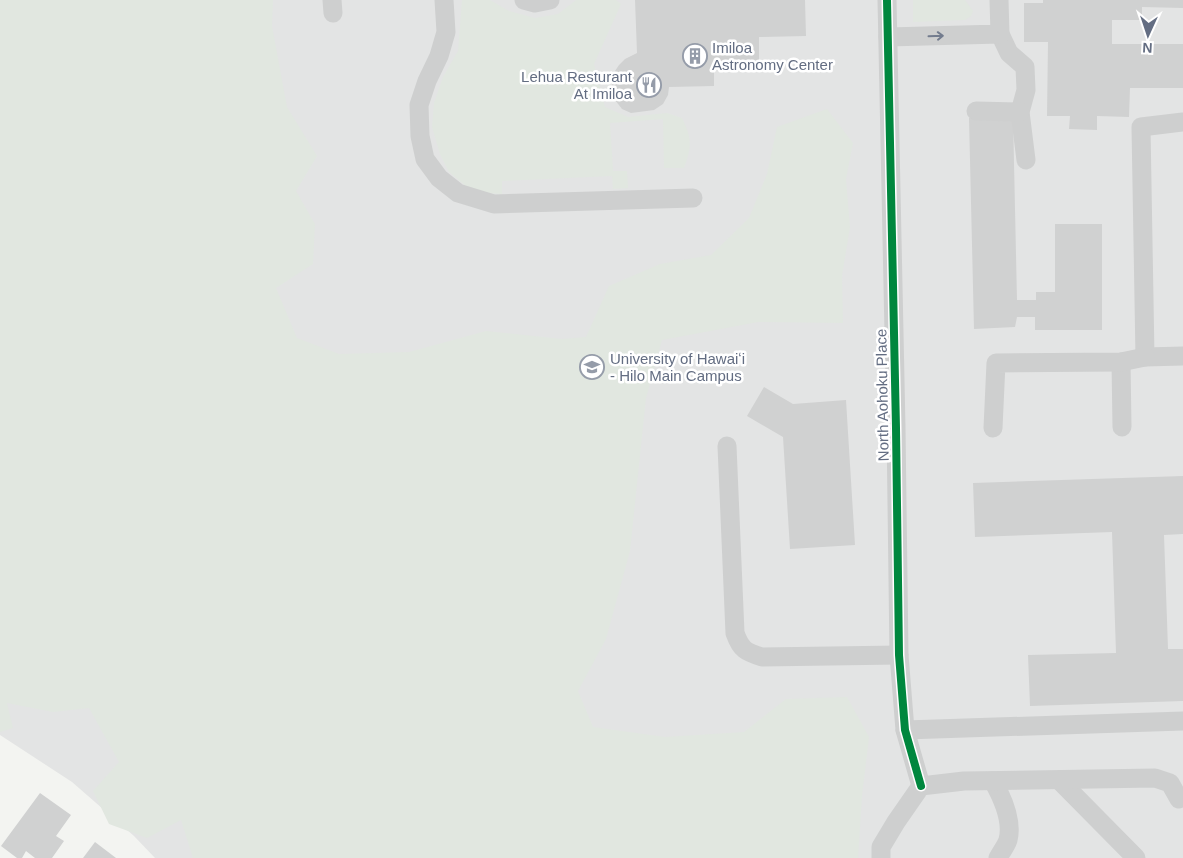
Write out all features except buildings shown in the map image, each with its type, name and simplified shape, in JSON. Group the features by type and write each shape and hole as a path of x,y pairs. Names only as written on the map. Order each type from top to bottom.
{"street":[{"path":"444,0 446,32 439,56 427,81 419,105 420,136 425,159 438,178 458,193 494,204 693,198"},
{"path":"524,0 535,3 550,0"},
{"name":"North Aohoku Place","path":"887,0 899,655 905,730 921,786"},
{"path":"999,0 1000,34 1009,53 1025,67 1026,90 1020,112 1026,160"},
{"path":"888,37 1000,34"},
{"path":"976,111 1020,112"},
{"path":"1145,357 1141,127 1183,122"},
{"path":"993,428 996,363 1121,362 1145,357 1183,356"},
{"path":"1121,362 1122,427"},
{"path":"727,446 735,633 739,645 747,652 762,658 899,655"},
{"path":"905,730 1183,722"},
{"path":"881,858 881,847 921,786 964,781 1155,778 1170,783 1179,799"},
{"path":"1059,780 1136,858"},
{"path":"993,781 1002,796 1008,821 1008,839 998,858"}],"shaded area":[{"name":"University of Hawaiʻi - Hilo Main Campus","path":"0,0 1183,0 1183,858 155,858 134,836 72,782 0,735"},
{"path":"0,0 273,0 272,26 287,107 317,156 296,191 315,224 313,264 276,288 297,338 339,354 409,352 486,331 562,339 586,337 609,286 660,264 711,255 749,218 767,174 777,127 827,109 853,143 846,179 850,227 842,276 843,323 758,322 662,340 646,398 630,551 606,639 578,691 593,727 665,737 744,732 786,699 847,697 869,737 862,796 858,858 193,858 181,820 147,838 109,824 93,791 119,762 89,708 53,712 7,703 13,728 0,732"},
{"path":"462,0 490,0 509,11 535,18 558,14 576,0 616,0 621,4 594,64 605,107 628,117 667,113 682,118 688,131 690,143 684,168 664,168 663,119 610,123 613,171 627,171 628,188 613,189 612,176 502,181 502,194 485,193 467,187 449,172 440,154 432,127 434,103 443,77 458,51"},
{"path":"913,0 965,0 973,11 971,16 965,20 913,22"}],"cycle path":[{"path":"887,0 899,655 905,730 921,786"}],"place":[{"name":"Imiloa Astronomy Center","path":"695,56"},
{"name":"Lehua Resturant At Imiloa","path":"649,85"},
{"name":"University of Hawaiʻi - Hilo Main Campus","path":"592,367"}]}
